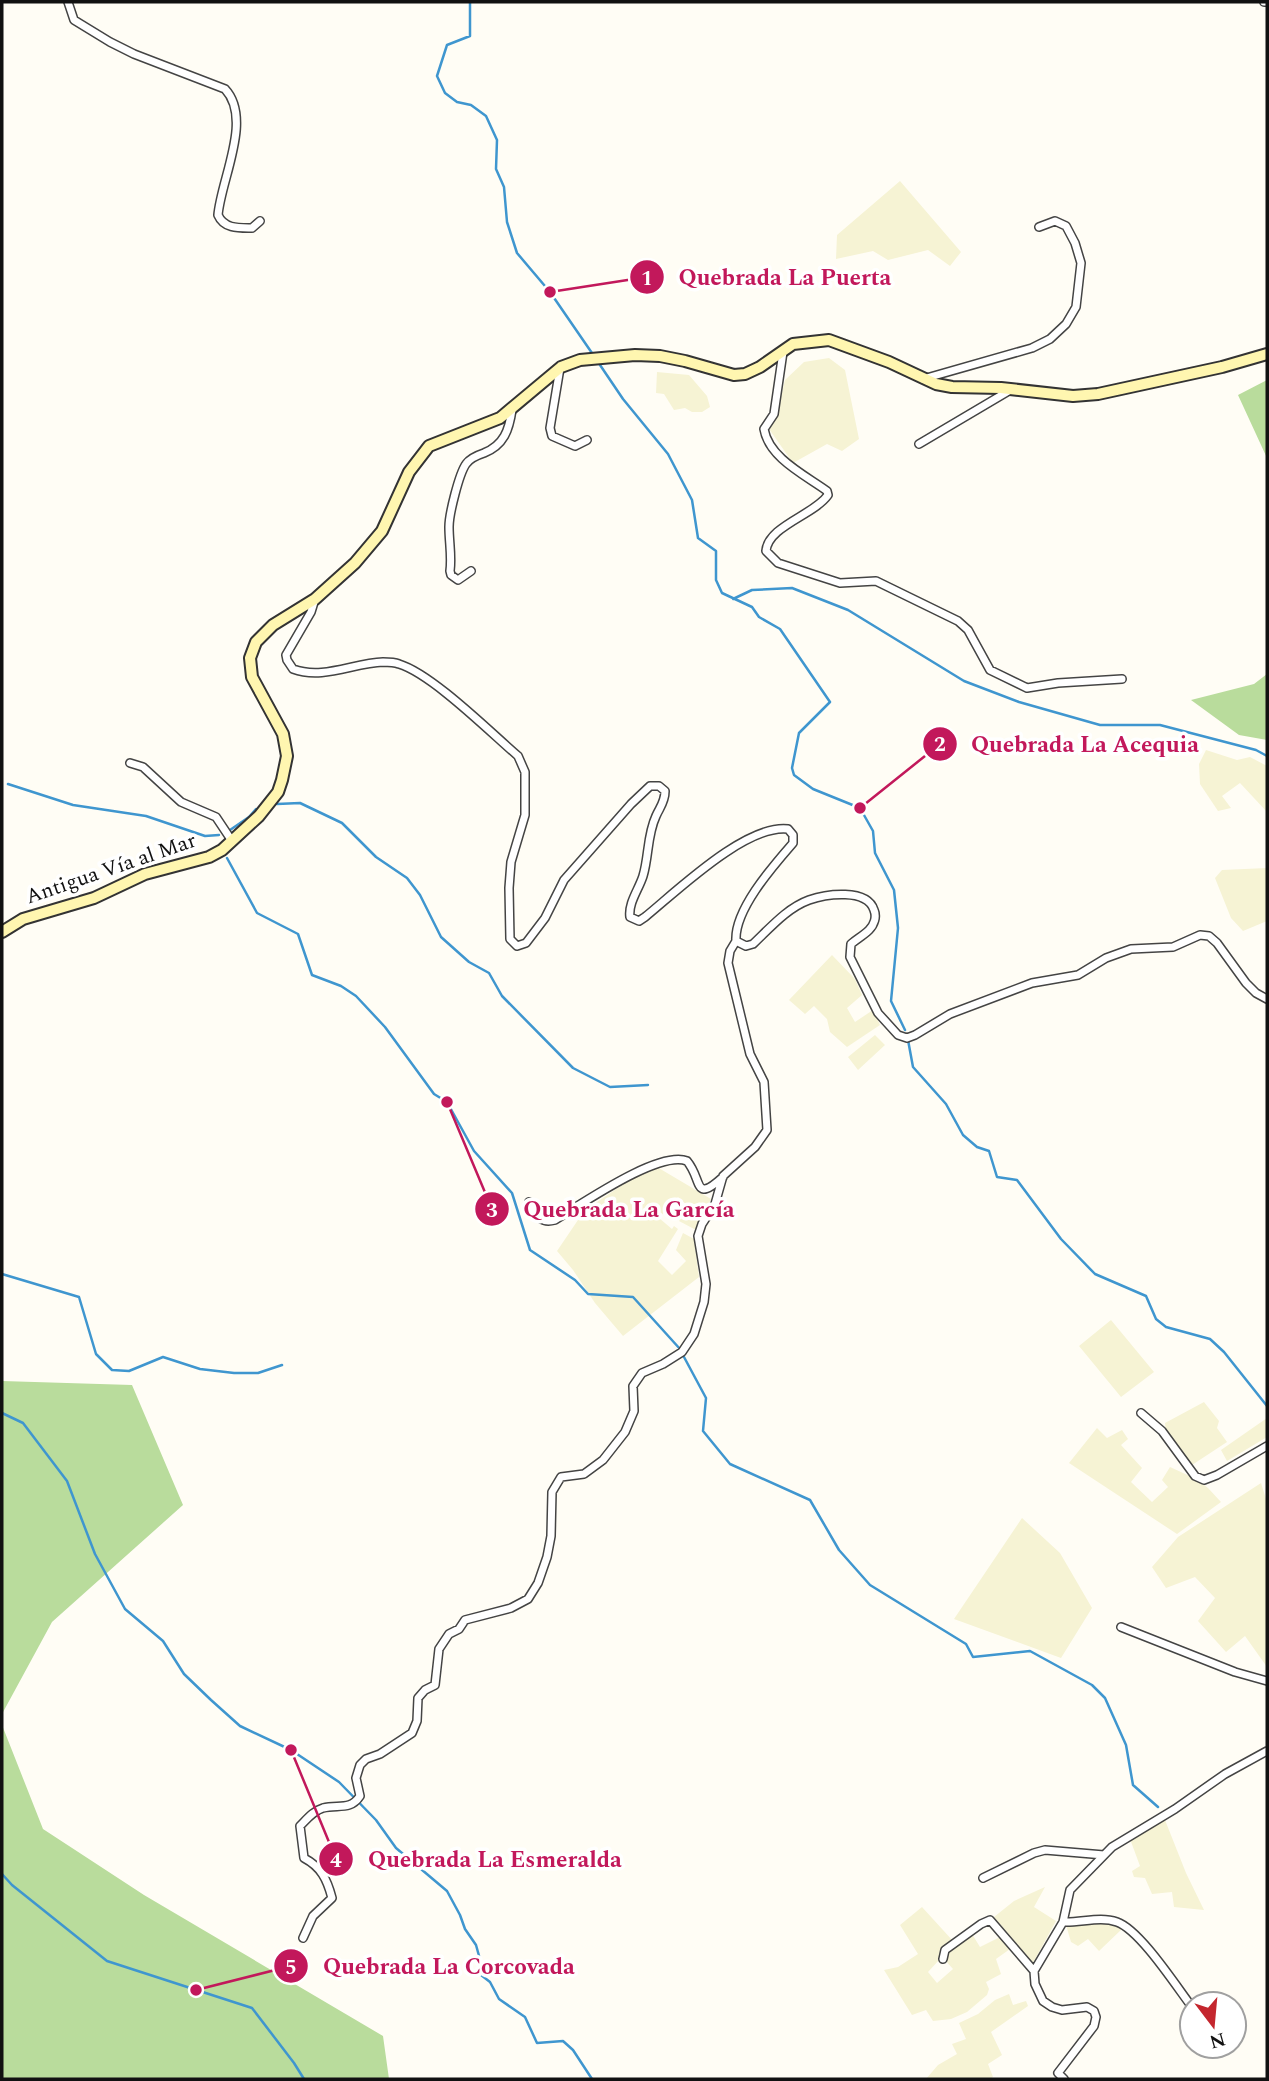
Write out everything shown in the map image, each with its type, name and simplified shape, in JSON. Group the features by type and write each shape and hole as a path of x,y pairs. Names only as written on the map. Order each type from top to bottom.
{"main road":[{"name":"Antigua Vía al Mar","path":"2,932 23,919 94,898 145,874 209,856 222,850 259,816 274,798 282,780 287,756 283,734 252,677 252,651 262,634 315,598 355,563 382,531 409,472 429,446 486,425 512,410 561,367 610,356 660,356 734,375 746,374 793,344 805,341 837,342 889,362 923,379 952,387 1013,389 1052,395 1098,394 1222,367 1267,354"}],"street":[{"path":"68,2 74,20 86,29 134,54 225,89 232,96 235,119 233,155 218,215 225,224 235,228 252,229 260,221"},
{"path":"923,379 1032,348 1050,339 1066,324 1076,307 1082,263 1066,226 1055,221 1040,227"},
{"path":"783,351 774,414 764,429 766,439 771,450 827,491 828,495 772,535 766,551 771,558 790,568 840,583 876,581 958,621 975,640 990,670 1027,688 1122,679"},
{"path":"561,367 550,428 552,436 575,446 587,440"},
{"path":"919,444 1013,389"},
{"path":"471,571 458,580 451,575 449,527 455,496 464,466 502,442 510,425 512,410"},
{"path":"315,598 311,612 286,655 286,660 293,669 311,673 343,670 372,663 399,664 429,681 519,756 525,772 525,815 511,862 509,888 512,943 517,946 526,943 545,918 564,880 650,786 659,786 665,791 665,800 655,817 644,874 630,909 630,917 634,920 639,921 645,917 706,867 743,841 781,828 788,829 793,835 793,843 758,888 747,908 728,962 750,1054 764,1082 767,1130 755,1147 709,1190 700,1187 687,1161 669,1158 625,1178 555,1220 547,1222 540,1219 529,1202"},
{"path":"130,763 143,767 181,802 216,817 232,841"},
{"path":"736,941 746,946 753,944 793,907 810,900 831,895 864,898 874,907 875,919 870,929 851,944 850,957 865,982 878,1013 898,1035 907,1038 950,1014 1032,983 1078,975 1106,958 1131,949 1173,947 1200,935 1209,936 1217,943 1246,983 1267,999"},
{"path":"303,1938 313,1916 331,1898 323,1873 316,1864 304,1858 300,1826 314,1812 326,1807 354,1804 360,1796 356,1777 360,1765 412,1733 417,1721 418,1698 425,1690 435,1685 439,1649 449,1634 458,1629 465,1620 511,1608 528,1599 538,1583 547,1557 551,1536 552,1492 561,1478 584,1474 603,1460 625,1432 634,1411 633,1385 642,1373 682,1352 694,1334 706,1284 698,1236 720,1192 723,1176"},
{"path":"1141,1413 1163,1431 1195,1476 1204,1480 1267,1446"},
{"path":"1121,1627 1235,1672 1267,1681"},
{"path":"1034,1971 1063,1922 1070,1890 1104,1855 1225,1774 1267,1751"},
{"path":"984,1878 1045,1850 1104,1855"},
{"path":"1063,1922 1097,1919 1117,1922 1132,1932 1179,1990"},
{"path":"943,1959 944,1950 990,1920 1034,1971 1037,1993 1043,2001 1062,2010 1087,2007 1094,2011 1094,2026 1058,2077"}],"shaded area":[{"path":"900,181 961,252 950,266 928,250 888,260 873,251 836,259 837,235"},
{"path":"829,358 845,370 859,439 842,451 827,444 793,463 769,429 776,418 785,380 804,362"},
{"path":"657,372 689,375 707,396 710,407 702,412 692,412 685,408 674,410 664,394 656,393"},
{"path":"1206,750 1237,760 1250,757 1267,766 1267,812 1240,783 1222,796 1231,808 1218,811 1200,784 1199,764"},
{"path":"1267,868 1267,921 1243,931 1231,918 1215,878 1222,870"},
{"path":"832,955 855,979 862,995 847,1008 855,1022 873,1010 880,1025 847,1047 830,1032 827,1019 814,1006 805,1014 789,1000"},
{"path":"875,1035 885,1045 858,1070 848,1057"},
{"path":"657,1167 711,1199 696,1230 679,1221 690,1208 678,1197 659,1218 672,1229 674,1226 678,1229 658,1261 672,1275 686,1261 676,1250 683,1233 694,1239 699,1277 623,1336 557,1251 578,1220 597,1202 625,1183"},
{"path":"1111,1320 1154,1372 1121,1397 1079,1346"},
{"path":"1204,1402 1219,1421 1217,1428 1227,1442 1192,1465 1166,1432 1165,1423"},
{"path":"1267,1418 1267,1437 1227,1461 1221,1450"},
{"path":"1097,1428 1107,1438 1122,1430 1128,1439 1121,1445 1142,1468 1131,1482 1152,1502 1168,1487 1162,1480 1170,1467 1196,1479 1221,1502 1177,1534 1069,1463"},
{"path":"1261,1483 1267,1502 1267,1667 1245,1636 1226,1652 1198,1621 1215,1598 1195,1577 1166,1588 1152,1567 1178,1537"},
{"path":"1022,1518 1060,1553 1092,1608 1061,1658 954,1619"},
{"path":"1165,1820 1204,1910 1174,1907 1172,1892 1152,1894 1145,1878 1134,1877 1132,1871 1140,1866 1130,1839"},
{"path":"1045,1887 1034,1907 1056,1921 1033,1963 994,1917 1014,1901"},
{"path":"922,1907 953,1941 942,1949 940,1959 928,1972 937,1983 953,1969 944,1959 945,1951 972,1934 980,1947 1000,1937 1010,1949 996,1959 1001,1974 986,1982 989,1989 987,1995 967,2012 951,2019 933,2021 926,2010 912,2015 884,1970 898,1967 918,1954 900,1925"},
{"path":"1098,1922 1117,1924 1122,1929 1099,1951 1088,1939 1078,1946 1071,1942 1066,1925"},
{"path":"1009,1994 1013,2005 1026,2001 1028,2006 991,2032 1002,2055 988,2064 993,2077 926,2079 938,2065 957,2054 952,2044 966,2039 959,2023"}],"green space":[{"path":"1267,380 1267,458 1238,395"},
{"path":"1267,674 1267,740 1239,735 1191,700 1254,684"},
{"path":"2,1381 132,1385 183,1505 52,1622 2,1714"},
{"path":"2,1725 43,1829 144,1895 383,2036 389,2079 2,2079"}],"waterway":[{"path":"470,2 470,36 447,45 437,76 445,93 457,102 471,105 486,116 497,140 496,169 504,187 507,222 517,253 550,292 594,356"},
{"path":"598,362 623,399 668,454 692,500 698,538 716,551 716,580 722,593 752,607 759,617 780,629 830,702 799,733 792,768 794,775 813,789 860,808 873,831 875,853 894,890 898,928 891,1001 905,1030"},
{"path":"733,599 752,590 792,588 848,610 964,681 1019,702 1100,725 1160,725 1256,750 1267,756"},
{"path":"8,784 73,805 146,816 205,836 219,835"},
{"path":"277,804 300,803 342,823 376,857 407,878 420,895 441,937 469,962 489,973 502,996 573,1068 610,1087 648,1085"},
{"path":"230,830 256,809"},
{"path":"227,858 257,913 298,934 312,975 341,986 356,996 385,1027 434,1094 447,1102 474,1151 512,1193 530,1250 575,1280 588,1294 633,1297 680,1349"},
{"path":"908,1040 913,1067 946,1104 963,1135 977,1147 989,1151 997,1177 1017,1180 1061,1239 1095,1274 1146,1296 1156,1319 1166,1327 1210,1339 1224,1352 1267,1406"},
{"path":"2,1274 79,1297 96,1354 112,1370 129,1371 163,1357 200,1369 234,1373 258,1373 282,1365"},
{"path":"684,1357 706,1398 703,1431 730,1464 810,1500 839,1550 870,1585 966,1644 973,1657 1030,1651 1092,1685 1105,1698 1126,1745 1133,1785 1158,1807"},
{"path":"2,1413 23,1423 67,1481 95,1554 125,1609 163,1641 184,1674 240,1726 291,1750 339,1782 376,1820 396,1848 447,1891 465,1929 476,1945 481,1975 490,1982 499,1999 525,2017 537,2043 563,2041 573,2050 592,2079"},
{"path":"2,1874 107,1961 252,2008 304,2079"}],"place":[{"name":"Quebrada La Puerta","path":"550,292"},
{"name":"Quebrada La Acequia","path":"860,808"},
{"name":"Quebrada La García","path":"447,1102"},
{"name":"Quebrada La Esmeralda","path":"291,1750"},
{"name":"Quebrada La Corcovada","path":"196,1990"}]}
